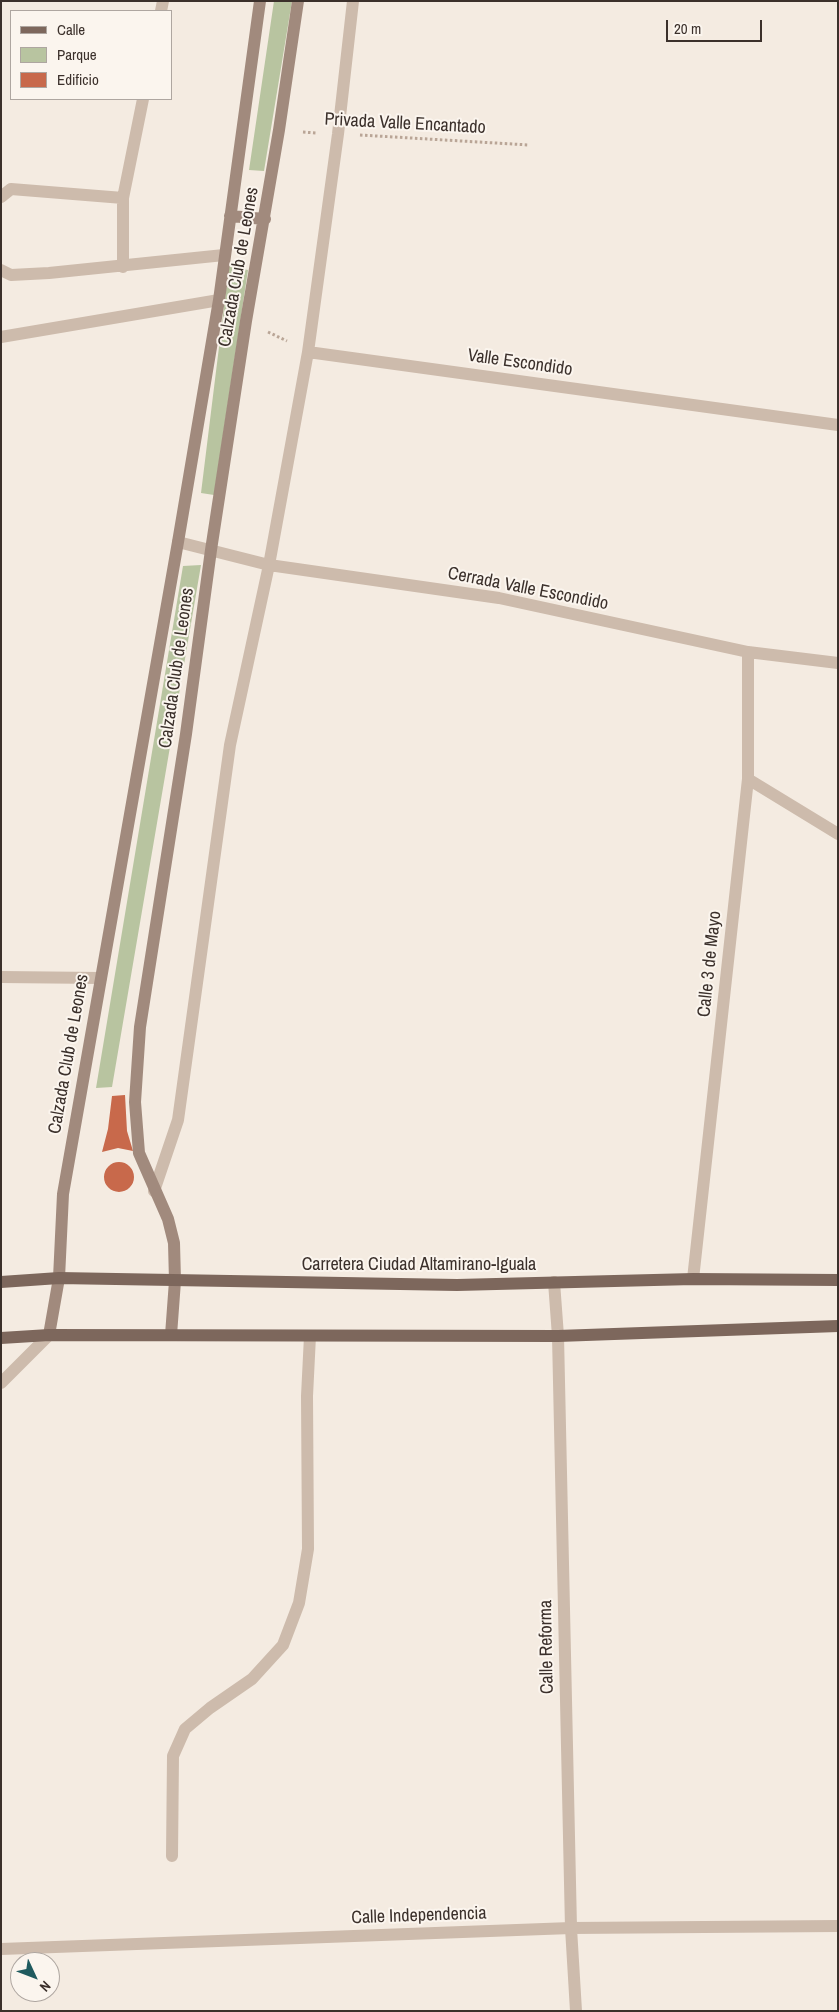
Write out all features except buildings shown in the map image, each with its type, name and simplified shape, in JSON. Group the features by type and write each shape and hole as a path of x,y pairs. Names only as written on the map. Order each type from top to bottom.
{"main road":[{"name":"Calzada Club de Leones","path":"48,1335 58,1278 62,1194 178,542 218,300 260,1"},
{"name":"Calzada Club de Leones","path":"171,1335 175,1281 174,1243 168,1220 139,1153 135,1102 140,1027 186,734 211,550 246,321 265,219 298,1"},
{"path":"230,216 265,219"},
{"name":"Carretera Ciudad Altamirano-Iguala","path":"1,1282 58,1278 457,1285 693,1279 838,1280"},
{"path":"1,1338 48,1335 558,1336 838,1326"}],"street":[{"path":"154,1191 178,1120 230,745 269,565 308,352 338,134 353,1"},
{"path":"123,267 123,198 143,100"},
{"path":"1,197 11,189 123,198"},
{"path":"1,270 11,275 49,274 224,255"},
{"path":"1,337 218,300"},
{"name":"Valle Escondido","path":"308,352 838,425"},
{"name":"Cerrada Valle Escondido","path":"178,542 269,565 499,598 748,652 838,663"},
{"name":"Calle 3 de Mayo","path":"693,1279 748,779 748,652"},
{"path":"748,779 838,834"},
{"path":"1,977 101,978"},
{"name":"Calle Reforma","path":"554,1282 558,1336 571,1928 576,2011"},
{"path":"1,1383 48,1335"},
{"path":"172,1856 173,1756 185,1729 210,1708 252,1679 283,1645 299,1603 308,1549 307,1396 310,1336"},
{"name":"Calle Independencia","path":"1,1949 571,1928 838,1926"}],"path":[{"name":"Privada Valle Encantado","path":"279,130 529,145"},
{"path":"246,321 308,352"}],"green space":[{"path":"274,1 292,1 264,171 249,170"},
{"path":"229,266 248,270 214,495 201,493"},
{"path":"201,565 112,1087 96,1088 183,566"}]}
